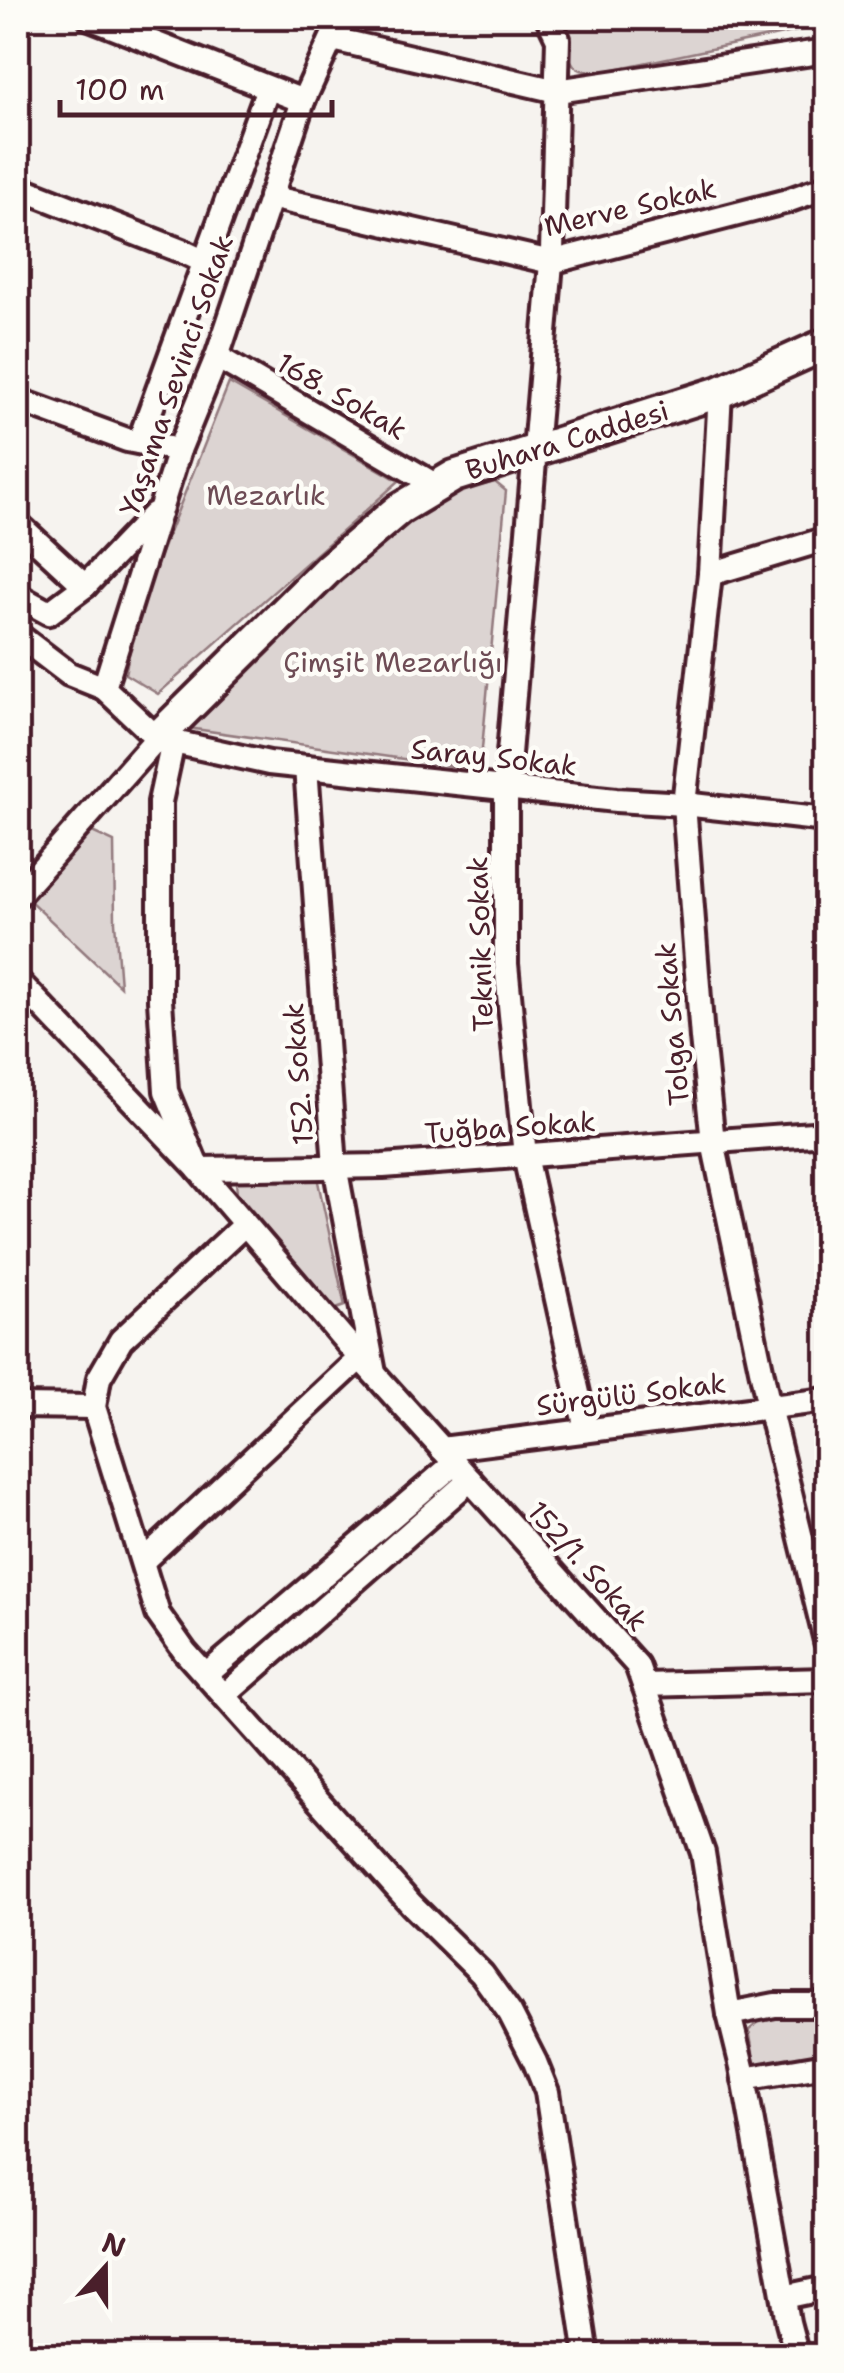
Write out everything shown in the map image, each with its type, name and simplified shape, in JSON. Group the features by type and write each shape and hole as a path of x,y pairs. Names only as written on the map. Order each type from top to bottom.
{"main road":[{"name":"Buhara Caddesi","path":"165,740 329,568 398,510 436,486 454,476 720,392 826,344"}],"street":[{"path":"90,18 304,101"},
{"name":"Teknik Sokak","path":"548,18 558,40 551,262 506,788 506,964 525,1156 586,1429"},
{"path":"337,28 557,92 826,51"},
{"name":"Yaşama Sevinci Sokak","path":"104,688 179,450 217,357 304,101 337,28"},
{"path":"139,442 268,88"},
{"name":"Merve Sokak","path":"270,197 551,262 784,202 826,187"},
{"path":"18,188 205,262"},
{"name":"168. Sokak","path":"217,357 436,486"},
{"name":"Tolga Sokak","path":"720,392 710,574 684,804 713,1142 768,1408 826,1640"},
{"path":"18,400 139,442 179,450"},
{"path":"18,596 49,613 85,586 160,508"},
{"path":"18,524 85,586"},
{"path":"710,574 826,538"},
{"path":"18,635 69,674 104,688 165,740"},
{"path":"18,895 165,740"},
{"path":"165,740 160,802 160,1000 166,1091 198,1169"},
{"name":"Saray Sokak","path":"165,740 268,764 826,820"},
{"name":"152. Sokak","path":"306,767 335,1166 367,1366"},
{"name":"152/1. Sokak","path":"18,981 198,1169 367,1366 637,1665 703,1852 730,2014 798,2356"},
{"name":"Tuğba Sokak","path":"198,1169 525,1156 826,1132"},
{"path":"246,1224 121,1340 100,1378 94,1407 158,1614 206,1675 411,1904 482,1974 510,2012 546,2092 587,2356"},
{"path":"143,1561 367,1366"},
{"name":"Sürgülü Sokak","path":"456,1464 586,1429 826,1400"},
{"path":"18,1406 94,1407"},
{"path":"206,1675 456,1464"},
{"path":"225,1696 456,1464"},
{"path":"644,1685 826,1680"},
{"path":"730,2014 775,2006 826,2004"},
{"path":"744,2079 826,2066"},
{"path":"784,2297 826,2288"}],"green space":[{"path":"564,18 826,18 826,25 590,71 571,62"},
{"name":"Mezarlık","path":"229,383 399,481 158,694 125,674 138,610"},
{"name":"Çimşit Mezarlığı","path":"495,482 506,491 480,770 188,728 399,522 444,495"},
{"path":"90,831 114,842 120,986 30,901"},
{"path":"317,1177 345,1306 336,1309 237,1193 236,1182"},
{"path":"766,2016 826,2016 826,2053 755,2064 749,2030"}]}
